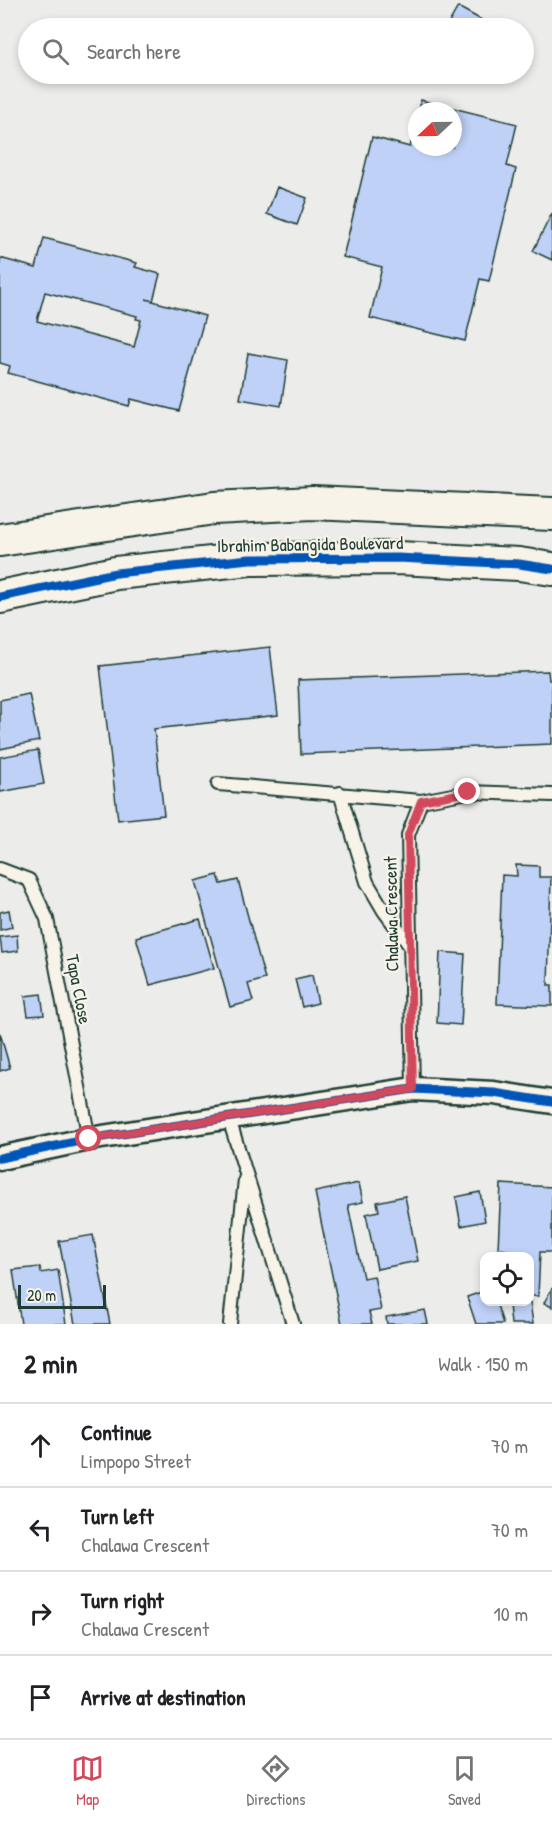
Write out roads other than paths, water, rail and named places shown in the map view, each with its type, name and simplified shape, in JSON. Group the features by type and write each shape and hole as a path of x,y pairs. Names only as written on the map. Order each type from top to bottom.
{"street":[{"name":"Ibrahim Babangida Boulevard","path":"0,540 214,508 302,504 414,506 552,514"},
{"name":"Ibrahim Babangida Boulevard","path":"0,597 116,573 250,559 399,558 519,564 552,569"},
{"path":"0,1158 89,1139 413,1089 494,1093 552,1102"}],"lane":[{"path":"218,784 421,801 468,792 552,795"},
{"path":"340,793 367,882 384,911 410,945"},
{"name":"Chalawa Crescent","path":"413,1089 408,835 421,801"},
{"name":"Tapa Close","path":"0,869 29,880 47,919 89,1139"},
{"path":"229,1119 294,1324"},
{"path":"230,1324 246,1173"}]}
